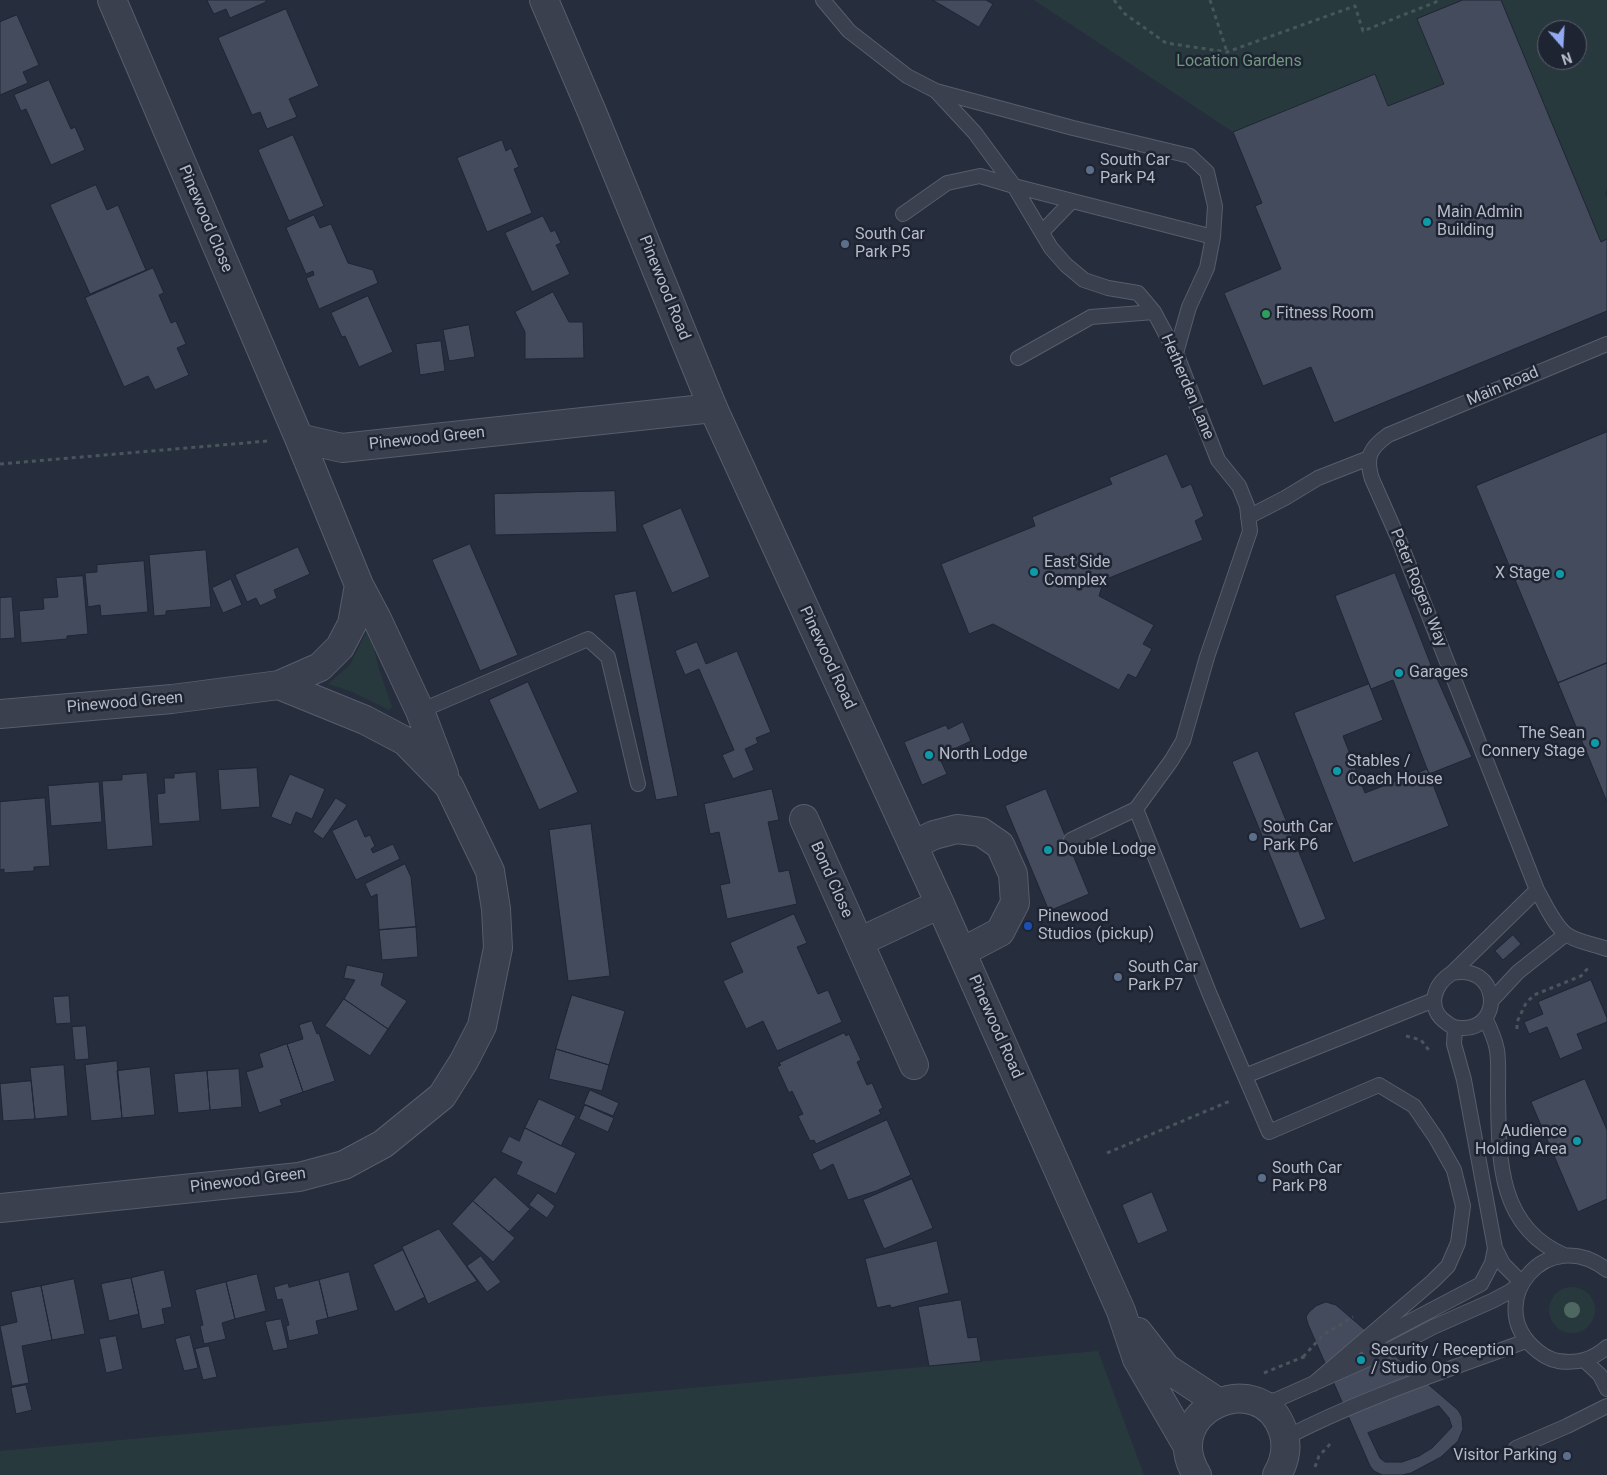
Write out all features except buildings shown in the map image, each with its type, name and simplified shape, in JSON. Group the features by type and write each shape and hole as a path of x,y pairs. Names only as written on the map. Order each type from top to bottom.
{"street":[{"name":"Pinewood Close","path":"112,0 299,438"},
{"name":"Pinewood Road","path":"544,0 713,408 962,952 1121,1311 1137,1359 1188,1447 1192,1466 1197,1475"},
{"name":"Pinewood Green","path":"299,438 342,448 713,408"},
{"name":"Pinewood Green","path":"0,1208 299,1177 344,1165 384,1144 442,1096 464,1061 482,1026 498,948 496,909 490,871 449,786 420,712 377,618 359,585 299,438"},
{"name":"Pinewood Green","path":"0,714 172,699 279,685 320,667 340,647 352,624 359,585"},
{"name":"Pinewood Green","path":"279,685 365,720 405,741 449,786"},
{"name":"Bond Close","path":"804,819 914,1064"},
{"path":"913,845 934,835 957,829 981,832 1000,845 1013,874 1015,903 1000,932 962,952"},
{"path":"859,942 940,904"},
{"name":"Pinewood Road","path":"1121,1311 1166,1368 1218,1402"},
{"path":"1188,1447 1192,1428 1202,1412 1218,1402 1237,1398 1256,1402 1272,1412 1282,1428 1286,1447 1280,1472"}],"lane":[{"path":"823,0 848,31 907,76 936,91 1073,128 1190,156 1207,172 1215,206 1213,237 1207,268 1190,307 1176,353"},
{"name":"Hetherden Lane","path":"936,91 975,133 1014,186 1051,248 1066,265 1084,280 1108,288 1138,293 1154,312 1176,353 1218,460 1238,486 1247,506 1250,532 1207,657 1183,741 1171,761 1136,809"},
{"path":"903,214 947,182 980,176 1213,237"},
{"path":"1042,232 1072,201"},
{"path":"1018,358 1091,317 1154,312"},
{"name":"Main Road","path":"1369,458 1373,448 1388,435 1607,344"},
{"path":"1248,517 1318,478 1369,458"},
{"name":"Peter Rogers Way","path":"1369,458 1369,469 1372,479 1400,540 1537,890 1562,928"},
{"path":"420,712 588,639 608,657 638,784"},
{"path":"1070,840 1136,809 1210,995 1269,1132 1379,1086 1414,1106 1436,1138 1454,1170 1463,1206 1458,1243 1448,1266 1313,1384"},
{"path":"1452,973 1461,971 1479,976 1486,982 1490,991 1492,1000 1486,1018 1469,1028 1455,1028 1443,1021 1437,1013 1434,1000 1438,986 1444,978 1452,973 1537,890"},
{"path":"1492,1000 1562,928 1581,941 1607,949"},
{"path":"1245,1076 1434,1000"},
{"path":"1486,1018 1497,1052 1498,1128 1504,1183 1512,1204 1523,1224 1544,1244 1564,1255"},
{"path":"1455,1028 1454,1044 1464,1080 1495,1248 1503,1264 1522,1282"},
{"path":"1313,1384 1384,1336 1481,1284 1492,1263 1495,1248"},
{"path":"1256,1402 1276,1400 1391,1349 1433,1327 1492,1301 1522,1282 1536,1266 1549,1258 1564,1255 1580,1255 1596,1261 1607,1270"},
{"path":"1522,1282 1517,1297 1516,1312 1519,1327 1526,1341 1538,1352 1552,1360 1568,1363 1585,1361 1607,1348"},
{"path":"1285,1438 1326,1416 1363,1401 1526,1341"},
{"path":"1585,1361 1600,1375 1607,1389"},
{"path":"1516,1448 1607,1406"}],"path":[{"path":"1114,0 1124,14 1166,43 1227,52 1355,6"},
{"path":"1210,0 1227,52"},
{"path":"1353,0 1363,30 1441,0"},
{"path":"1517,1031 1517,1022 1526,1003 1534,995 1581,976 1588,969"},
{"path":"1398,1037 1405,1036 1421,1040 1436,1059 1446,1082 1464,1080"},
{"path":"1107,1153 1252,1092"}],"green space":[{"name":"Location Gardens","path":"1034,0 1463,0 1444,84 1388,106 1375,74 1233,132"},
{"path":"1501,0 1607,0 1607,188 1605,193 1607,198 1607,239 1601,242"},
{"path":"369,626 378,666 392,707 389,710 353,692 328,684 350,665"},
{"path":"1572,1287 1585,1291 1591,1297 1595,1310 1591,1323 1585,1329 1572,1333 1559,1329 1553,1323 1549,1310 1553,1297 1559,1291"},
{"path":"1098,1351 1144,1475 0,1475 0,1451"}],"place":[{"name":"South Car Park P4","path":"1090,170"},
{"name":"Main Admin Building","path":"1427,222"},
{"name":"South Car Park P5","path":"845,244"},
{"name":"Fitness Room","path":"1266,314"},
{"name":"East Side Complex","path":"1034,572"},
{"name":"X Stage","path":"1560,574"},
{"name":"Garages","path":"1399,673"},
{"name":"The Sean Connery Stage","path":"1595,743"},
{"name":"North Lodge","path":"929,755"},
{"name":"Stables / Coach House","path":"1337,771"},
{"name":"South Car Park P6","path":"1253,837"},
{"name":"Double Lodge","path":"1048,850"},
{"name":"Pinewood Studios (pickup)","path":"1028,926"},
{"name":"South Car Park P7","path":"1118,977"},
{"name":"Audience Holding Area","path":"1577,1141"},
{"name":"South Car Park P8","path":"1262,1178"},
{"name":"Security / Reception / Studio Ops","path":"1361,1360"},
{"name":"Visitor Parking","path":"1567,1456"}]}
